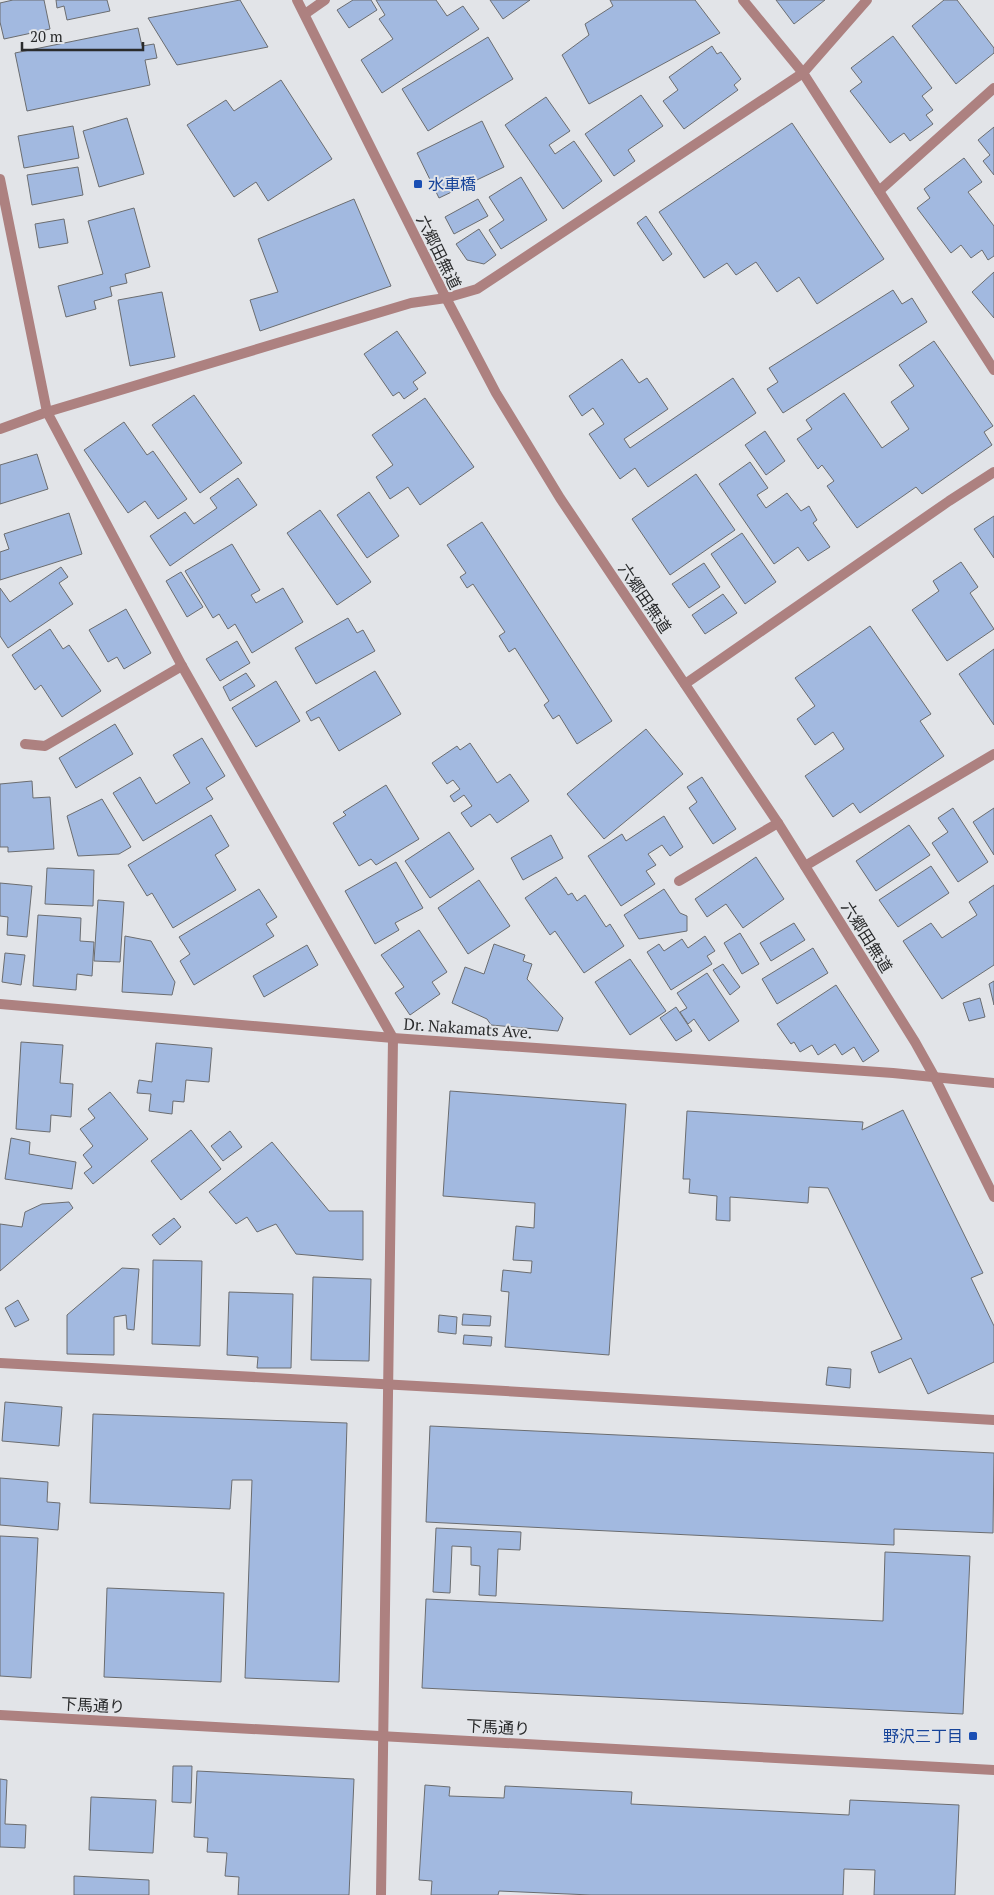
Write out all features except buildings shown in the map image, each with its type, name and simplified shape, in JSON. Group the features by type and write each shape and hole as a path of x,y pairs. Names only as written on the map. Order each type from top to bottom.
{"street":[{"name":"六郷田無道","path":"297,0 446,298 496,393 560,498 805,866 934,1076 994,1197"},
{"path":"305,14 325,0"},
{"path":"743,0 803,73 994,370"},
{"path":"0,429 47,412 411,303 446,298 476,289 803,73 867,0"},
{"path":"879,191 994,88"},
{"path":"0,179 47,412 182,666 392,1038 382,1895"},
{"path":"685,684 994,472"},
{"path":"25,744 46,746 182,666"},
{"path":"805,866 994,754"},
{"path":"679,881 778,823"},
{"name":"Dr. Nakamats Ave.","path":"0,1004 392,1038 934,1076 994,1083"},
{"path":"0,1363 994,1420"},
{"name":"下馬通り","path":"0,1715 994,1770"}],"place":[{"name":"水車橋","path":"418,184"},
{"name":"野沢三丁目","path":"973,1736"}]}
